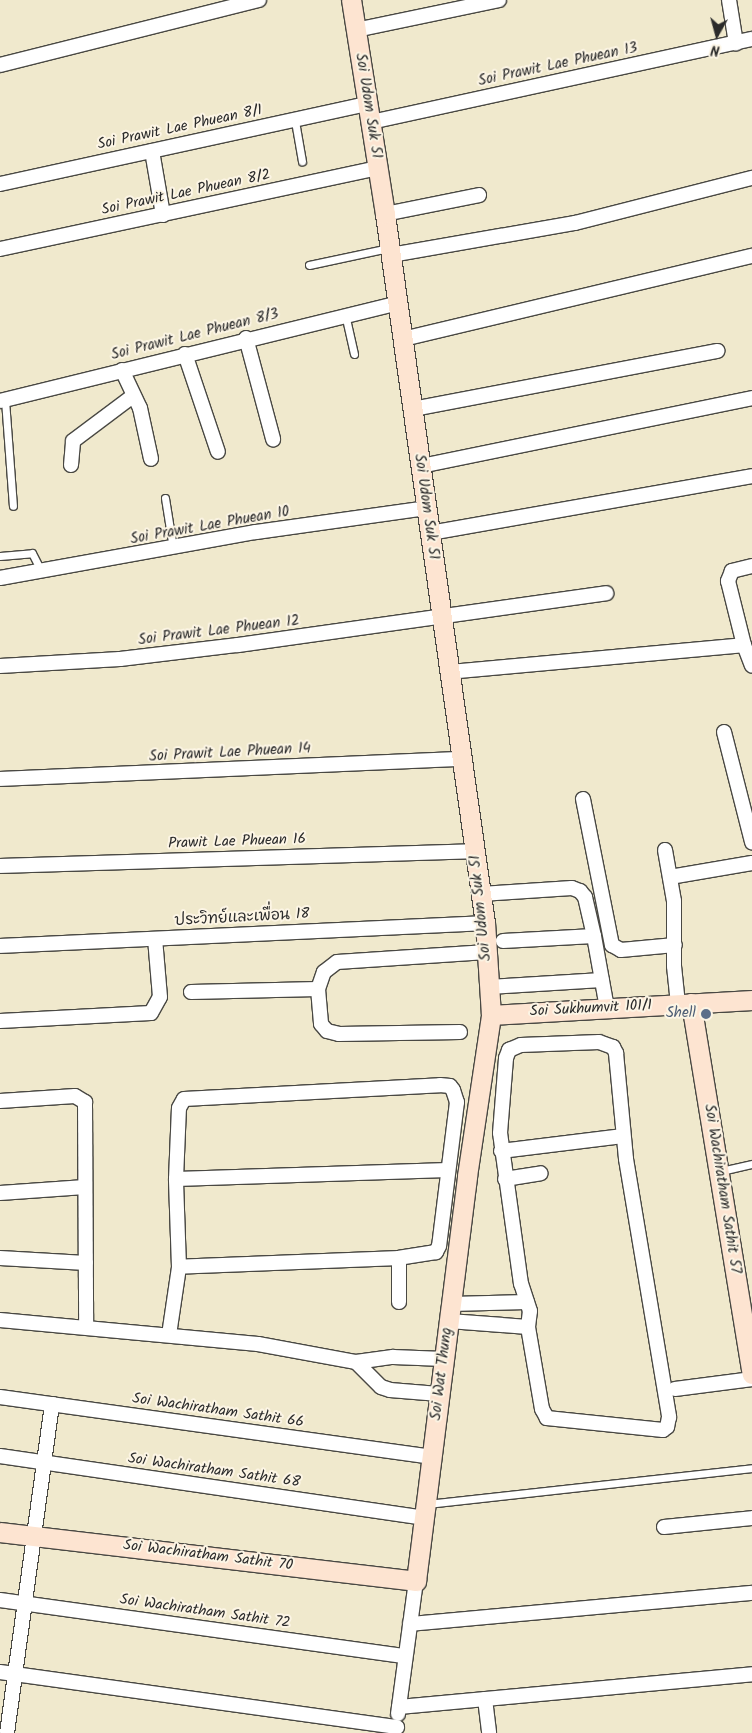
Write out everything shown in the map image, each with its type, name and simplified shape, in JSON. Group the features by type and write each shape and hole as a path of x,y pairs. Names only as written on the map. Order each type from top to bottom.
{"street":[{"path":"0,65 260,0"},
{"name":"Soi Udom Suk 51","path":"351,0 398,302 481,894 485,923 491,1015"},
{"path":"356,30 499,0"},
{"path":"729,0 736,43"},
{"name":"Soi Prawit Lae Phuean 13","path":"369,113 752,39"},
{"name":"Soi Prawit Lae Phuean 8/1","path":"0,184 295,120 369,113"},
{"path":"152,151 163,214"},
{"name":"Soi Prawit Lae Phuean 8/2","path":"0,249 378,168"},
{"path":"390,251 575,222 752,178"},
{"path":"385,214 479,195"},
{"path":"403,339 752,256"},
{"name":"Soi Prawit Lae Phuean 8/3","path":"2,400 246,338 398,302"},
{"path":"246,338 274,439"},
{"path":"412,409 718,351"},
{"path":"185,354 218,452"},
{"path":"122,370 140,408 152,459"},
{"path":"72,465 73,441 133,396"},
{"path":"420,466 752,398"},
{"path":"430,533 752,476"},
{"name":"Soi Prawit Lae Phuean 10","path":"0,578 256,532 426,508"},
{"path":"752,566 732,570 728,581 744,645 752,666"},
{"name":"Soi Prawit Lae Phuean 12","path":"0,666 120,659 329,634 606,593"},
{"path":"449,672 744,645"},
{"path":"724,732 752,842"},
{"name":"Soi Prawit Lae Phuean 14","path":"0,779 462,759"},
{"path":"584,799 612,945 621,950 675,945"},
{"name":"Prawit Lae Phuean 16","path":"0,866 474,850"},
{"path":"665,850 674,901 675,945 684,1004"},
{"path":"670,877 752,863"},
{"path":"481,894 572,888 580,891 585,896 607,1008"},
{"name":"ประวิทย์และเพื่อน 18","path":"0,946 485,923"},
{"path":"503,941 594,936"},
{"path":"0,1021 151,1013 160,998 156,939"},
{"path":"460,1032 339,1034 327,1031 321,1024 318,989 324,972 337,962 486,952"},
{"path":"489,987 602,980"},
{"path":"191,992 318,989"},
{"name":"Soi Sukhumvit 101/1","path":"491,1015 752,1000"},
{"name":"Soi Wachiratham Sathit 57","path":"684,1004 719,1171 749,1332 752,1374"},
{"name":"Soi Wat Thung","path":"396,1730 439,1394 491,1015"},
{"path":"599,1042 613,1047 623,1136 669,1417 667,1427 650,1429 547,1418 542,1409 528,1327 530,1311 521,1284 501,1151 506,1058 509,1050 521,1045 599,1042"},
{"path":"169,1335 179,1268 176,1178 179,1108 184,1099 450,1086 457,1102 438,1249 431,1255 179,1268"},
{"path":"0,1101 82,1098 85,1102 86,1326"},
{"path":"501,1151 623,1136"},
{"path":"176,1178 448,1170"},
{"path":"504,1180 541,1173"},
{"path":"0,1193 85,1187"},
{"path":"0,1258 86,1263"},
{"path":"399,1302 400,1258"},
{"path":"450,1313 527,1302"},
{"path":"450,1313 528,1327"},
{"path":"0,1320 86,1326 258,1344 356,1362 393,1357 444,1359"},
{"path":"356,1362 381,1387 390,1390 439,1394"},
{"path":"675,1389 752,1380"},
{"name":"Soi Wachiratham Sathit 66","path":"0,1397 431,1457"},
{"path":"7,1733 32,1535 52,1404"},
{"name":"Soi Wachiratham Sathit 68","path":"0,1456 424,1511"},
{"path":"664,1527 752,1518"},
{"name":"Soi Wachiratham Sathit 70","path":"0,1532 416,1581"},
{"path":"410,1624 752,1593"},
{"name":"Soi Wachiratham Sathit 72","path":"0,1600 406,1656"},
{"path":"0,1672 396,1730"},
{"path":"398,1707 752,1674"},
{"path":"485,1699 489,1733"}],"lane":[{"path":"295,120 302,161"},
{"path":"309,265 390,251"},
{"path":"345,314 354,354"},
{"path":"2,400 13,506"},
{"path":"165,498 173,548"},
{"path":"0,556 32,552 41,571"},
{"path":"719,1171 752,1164"},
{"path":"424,1511 752,1468"}],"place":[{"name":"Shell","path":"706,1014"}]}
